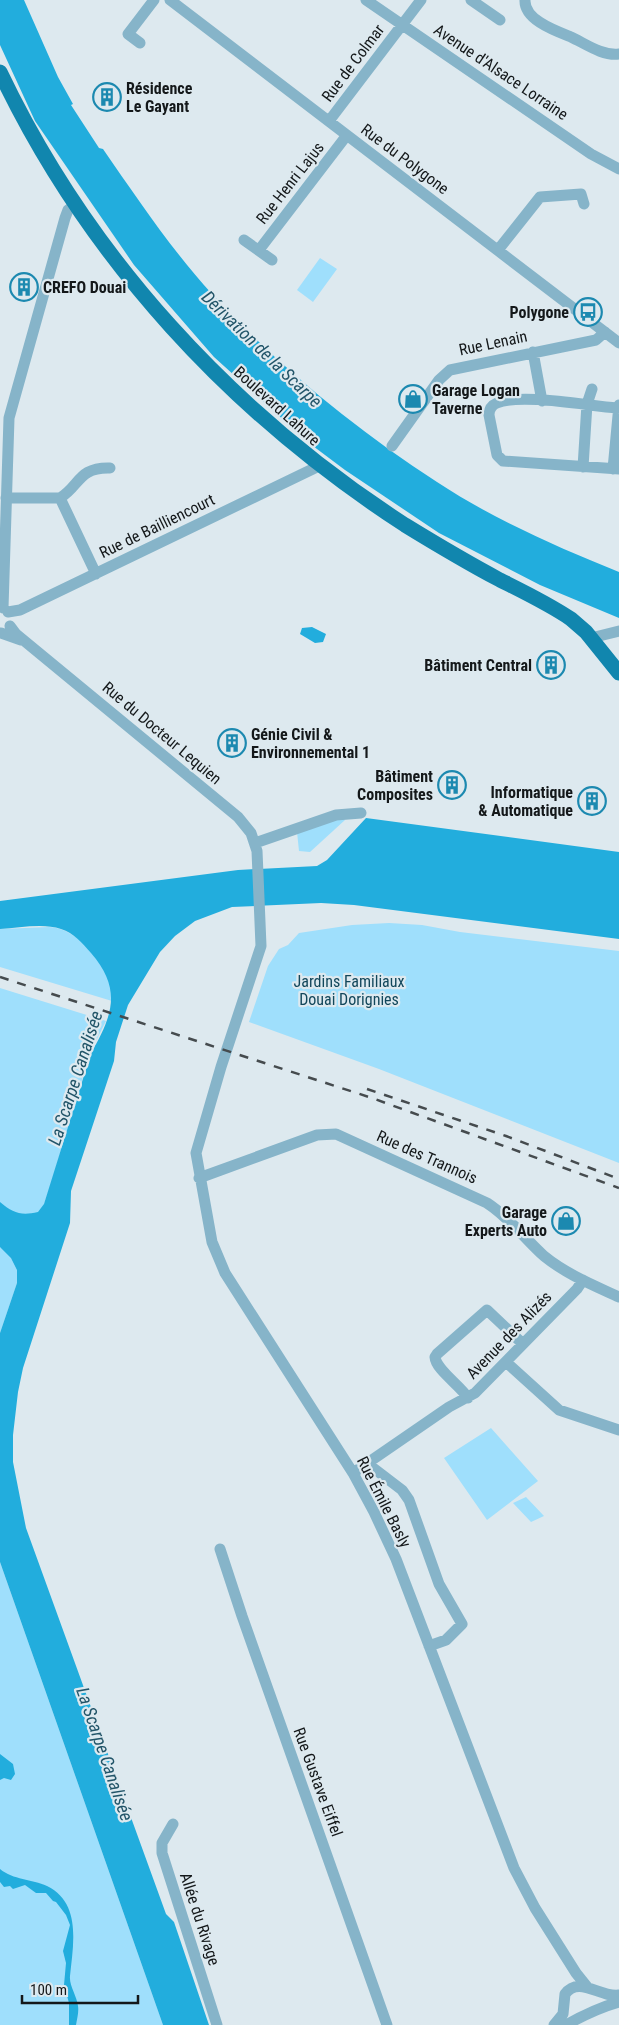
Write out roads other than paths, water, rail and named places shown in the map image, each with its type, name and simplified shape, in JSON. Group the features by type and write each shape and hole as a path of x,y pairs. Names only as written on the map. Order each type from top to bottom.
{"main road":[{"name":"Boulevard Lahure","path":"0,72 33,136 75,205 125,274 194,352 238,396 319,466 428,539 575,622 591,638 619,673"}],"street":[{"path":"140,43 128,34 154,0"},
{"name":"Rue du Polygone","path":"170,0 619,343"},
{"name":"Avenue d'Alsace Lorraine","path":"366,0 591,154 619,169"},
{"name":"Rue de Colmar","path":"329,121 421,0"},
{"path":"471,0 500,20"},
{"path":"525,0 528,12 559,34 585,46 611,54 619,54"},
{"name":"Rue Henri Lajus","path":"259,250 347,135"},
{"path":"498,250 540,197 581,194 584,204"},
{"path":"4,631 11,618 4,610 10,412 65,218 68,210 75,205"},
{"name":"Rue Henri Lajus","path":"244,240 272,260"},
{"name":"Rue Lenain","path":"392,446 447,371 598,339 605,332"},
{"path":"533,352 542,401"},
{"path":"583,467 587,404 592,389"},
{"path":"542,401 618,406 616,469 506,462 499,458 489,415 490,409 496,403 542,401"},
{"name":"Rue de Bailliencourt","path":"4,610 20,610 319,466"},
{"path":"6,498 60,498 88,473 101,468 110,468"},
{"path":"60,498 96,574"},
{"name":"Rue du Docteur Lequien","path":"4,631 16,634 238,817 248,828 255,843 262,932 259,952 218,1076"},
{"path":"591,638 619,631"},
{"path":"255,843 336,815 361,813"},
{"name":"Rue Émile Basly","path":"218,1076 196,1149 199,1178 212,1242 218,1261 353,1473 386,1536 514,1868 576,1974 589,1989"},
{"name":"Rue des Trannois","path":"199,1178 317,1135 336,1134 488,1203 544,1255 583,1280 619,1297"},
{"name":"Avenue des Alizés","path":"353,1473 446,1410 468,1398 506,1362 583,1280"},
{"path":"468,1398 461,1387 437,1364 435,1357 437,1354 487,1310 523,1344"},
{"path":"506,1362 559,1410 619,1430"},
{"name":"Rue Émile Basly","path":"368,1464 402,1490 410,1500 442,1590 462,1624 446,1640 429,1646"},
{"name":"Rue Gustave Eiffel","path":"220,1549 387,2025"},
{"name":"Allée du Rivage","path":"173,1824 162,1843 162,1853 217,2025"},
{"name":"Rue Émile Basly","path":"562,1950 569,1975 566,1992"},
{"path":"554,2025 561,2017 566,1992 577,1985 605,1995 619,1995"},
{"path":"589,1989 596,2000 592,2012"},
{"path":"566,2025 592,2012 619,2002"},
{"path":"564,2006 571,2015 580,2018"}],"water":[{"name":"Dérivation de la Scarpe","path":"0,0 24,0 58,77 73,104 71,105 99,148 103,149 182,259 237,321 318,395 376,440 437,482 480,508 526,532 619,572 619,618 540,585 439,533 345,470 309,443 214,357 134,265 35,121 0,45"},
{"path":"312,627 326,634 323,642 315,643 300,634 302,628"},
{"name":"La Scarpe Canalisée","path":"366,818 619,852 619,939 354,905 321,903 232,907 195,921 175,936 160,952 128,1005 116,1042 114,1061 71,1191 70,1223 23,1368 13,1435 13,1462 26,1528 166,1914 174,1922 209,2025 163,2025 0,1562 0,1333 17,1283 17,1270 11,1258 0,1247 0,1202 13,1211 27,1214 38,1212 44,1204 91,1053 109,1014 110,990 101,966 78,939 70,933 47,926 0,929 0,901 238,870 317,866 327,860"},
{"path":"0,1754 13,1764 15,1774 11,1780 4,1778 0,1780"},
{"path":"0,1869 5,1873 47,1886 66,1903 73,1926 70,1980 78,2006 76,2025 69,2025 69,2003 64,1985 66,1963 63,1951 70,1925 66,1915 46,1893 36,1893 25,1885 13,1889 10,1886 4,1887 0,1882"}],"railway":[{"path":"0,977 372,1098 619,1188"},
{"path":"367,1089 506,1136 619,1179"}],"place":[{"name":"Résidence Le Gayant","path":"107,97"},
{"name":"CREFO Douai","path":"24,287"},
{"name":"Polygone","path":"588,312"},
{"name":"Garage Logan Taverne","path":"413,399"},
{"name":"Bâtiment Central","path":"551,665"},
{"name":"Génie Civil & Environnemental 1","path":"232,743"},
{"name":"Bâtiment Composites","path":"452,785"},
{"name":"Informatique & Automatique","path":"592,801"},
{"name":"Garage Experts Auto","path":"566,1221"}],"park label":[{"name":"Jardins Familiaux Douai Dorignies","path":"349,990"}]}
